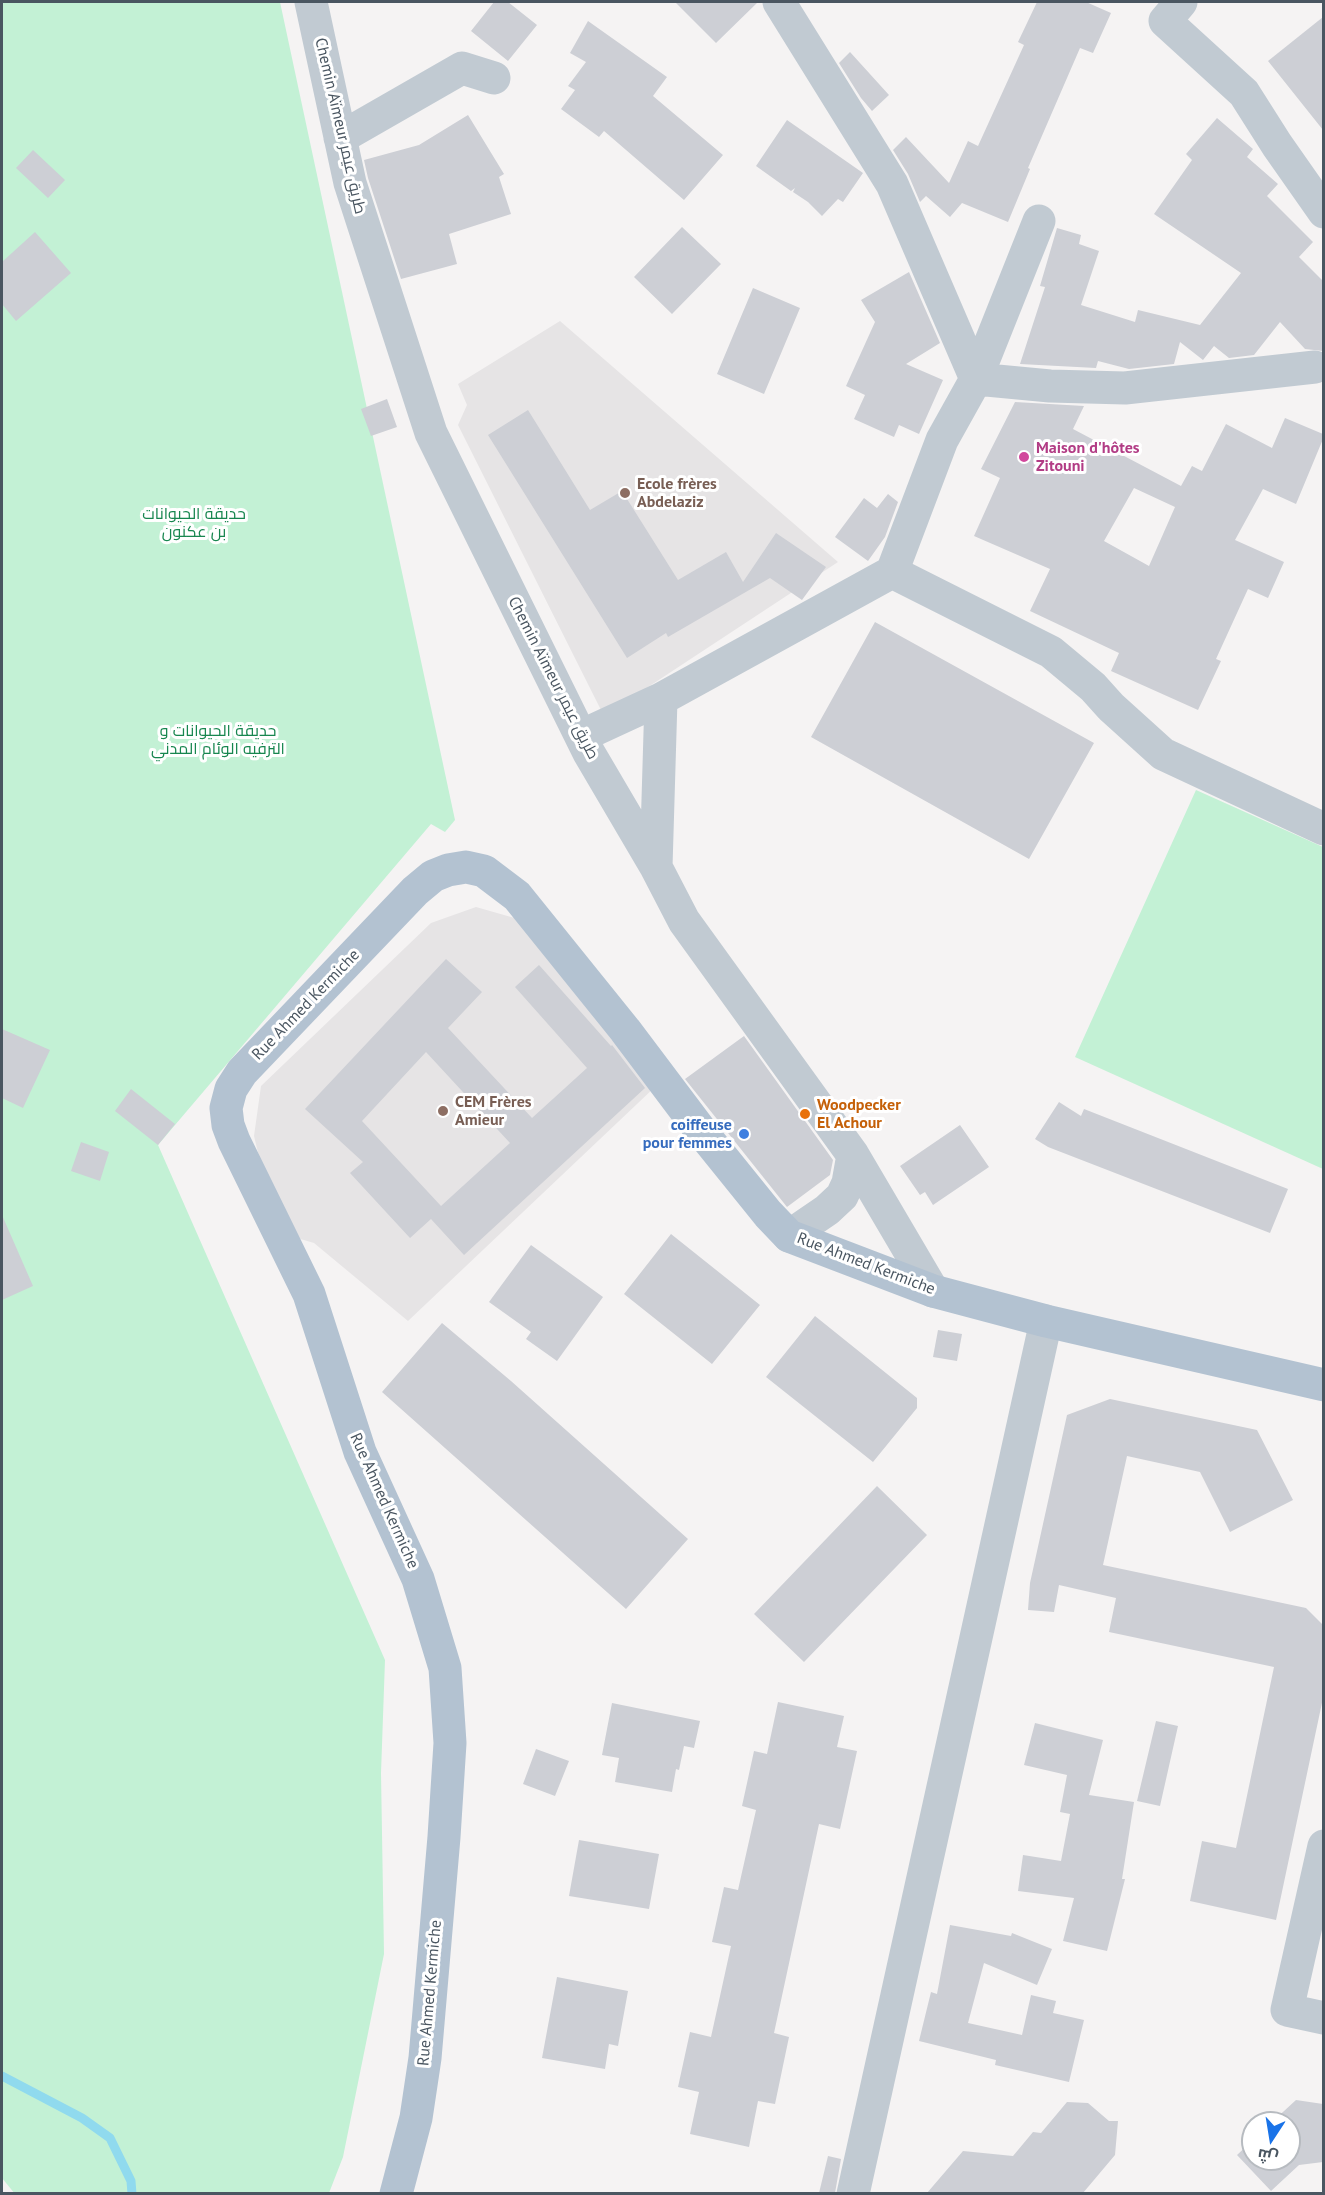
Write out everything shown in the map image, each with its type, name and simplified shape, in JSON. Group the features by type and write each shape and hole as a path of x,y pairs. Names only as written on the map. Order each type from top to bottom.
{"main road":[{"name":"Rue Ahmed Kermiche","path":"396,2193 416,2118 425,2058 450,1743 445,1668 418,1579 360,1452 309,1294 234,1141 228,1125 226,1108 231,1089 242,1072 415,891 433,876 447,870 466,867 484,871 517,896 626,1030 701,1131 768,1214 789,1236 933,1291 1046,1321 1323,1384"}],"street":[{"name":"Chemin Aïmeur طريق عيمر","path":"311,2 350,183 431,432 581,736 656,867 684,921 853,1155 933,1291"},
{"path":"780,2 892,184 976,379"},
{"path":"1181,2 1165,21 1244,93 1323,212"},
{"path":"340,138 462,68 494,78"},
{"path":"581,736 661,699 892,572 942,440 976,379 1039,221"},
{"path":"976,379 1050,386 1125,388 1315,366"},
{"path":"892,572 1051,652 1093,687 1111,707 1163,753 1323,829"},
{"path":"656,867 661,699"},
{"path":"789,1236 827,1210 842,1196 849,1183 853,1155"},
{"path":"854,2193 1046,1321"},
{"path":"1323,1846 1287,2010 1323,2018"}],"shaded area":[{"name":"Ecole frères Abdelaziz","path":"560,321 838,562 604,716 458,425 467,405 458,384"},
{"name":"CEM Frères Amieur","path":"476,907 518,919 656,1086 408,1321 314,1243 287,1235 263,1173 254,1136 261,1086 431,923"}],"green space":[{"name":"حديقة الحيوانات و الترفيه الوئام المدني","path":"2,2 280,2 455,820 445,832 431,824 158,1145 385,1660 381,1773 384,1954 343,2157 329,2193 15,2194 2,2178"},
{"path":"1196,790 1323,847 1323,1169 1075,1057"}],"building":[{"path":"494,2 508,2 537,25 508,61 471,31"},
{"path":"675,2 758,2 716,43"},
{"path":"1037,2 1086,2 1111,13 1093,53 1080,48 1028,168 1030,169 1008,222 962,203 950,217 926,196 920,202 908,174 893,150 906,137 949,183 968,141 978,146 1024,45 1018,42"},
{"path":"1323,17 1323,130 1268,61"},
{"path":"588,21 667,77 653,96 723,155 684,200 604,131 599,137 561,109 575,90 568,86 586,62 570,53"},
{"path":"850,52 889,95 872,111 839,63"},
{"path":"468,115 504,174 499,177 511,214 449,234 457,264 401,279 364,160 419,145"},
{"path":"1217,118 1253,149 1247,157 1278,184 1267,196 1313,242 1299,257 1323,281 1323,351 1305,349 1280,322 1254,355 1229,358 1214,346 1203,360 1180,342 1174,364 1129,369 1098,361 1096,368 1020,364 1045,287 1040,286 1057,228 1081,235 1079,244 1099,251 1081,305 1135,322 1138,310 1200,325 1241,273 1154,214 1192,160 1186,154"},
{"path":"787,120 863,173 843,202 838,199 822,216 808,202 793,192 795,188 791,191 756,166"},
{"path":"33,150 65,180 48,198 16,168"},
{"path":"682,227 721,264 672,314 634,277"},
{"path":"35,232 71,273 16,321 2,304 2,262"},
{"path":"909,272 940,343 906,364 943,380 919,434 899,425 894,437 854,419 865,395 846,386 875,322 861,300"},
{"path":"753,288 800,308 764,394 717,374"},
{"path":"387,399 397,427 371,436 361,409"},
{"path":"1015,402 1084,406 1073,429 1181,486 1192,466 1202,471 1226,424 1272,448 1285,418 1323,434 1296,504 1263,489 1235,540 1284,562 1268,598 1248,589 1216,659 1221,661 1198,710 1111,671 1119,653 1030,611 1050,569 974,536 1000,478 981,469","holes":["1134,488 1175,507 1149,566 1104,541"]},
{"path":"528,410 590,510 622,491 678,580 726,552 743,582 776,533 826,567 802,600 770,578 668,637 666,633 627,658 488,435"},
{"path":"888,494 898,502 885,537 868,561 835,537 864,498 877,508"},
{"path":"875,622 1094,743 1029,859 811,737"},
{"path":"446,959 482,992 448,1028 532,1118 587,1068 515,987 539,965 612,1045 645,1088 464,1255 431,1219 410,1238 350,1173 363,1162 305,1109","holes":["426,1052 510,1143 441,1206 362,1121"]},
{"path":"2,1029 50,1050 23,1108 2,1098"},
{"path":"744,1036 833,1160 830,1175 787,1207 685,1079"},
{"path":"131,1089 175,1124 158,1145 115,1111"},
{"path":"1059,1102 1081,1116 1084,1109 1288,1189 1270,1233 1048,1147 1035,1139"},
{"path":"960,1125 989,1167 933,1205 925,1192 920,1195 900,1166"},
{"path":"81,1142 109,1152 100,1181 71,1171"},
{"path":"2,1215 33,1286 2,1300"},
{"path":"671,1234 760,1305 712,1364 624,1294"},
{"path":"531,1245 603,1297 557,1361 526,1339 531,1332 489,1302"},
{"path":"815,1316 917,1398 917,1408 873,1462 766,1377"},
{"path":"442,1323 511,1381 688,1539 626,1609 382,1392"},
{"path":"938,1330 962,1334 957,1361 933,1357"},
{"path":"1110,1399 1257,1430 1293,1500 1230,1532 1200,1472 1127,1456 1103,1565 1306,1608 1323,1625 1323,1698 1276,1920 1190,1901 1202,1841 1236,1848 1274,1667 1109,1632 1116,1598 1059,1585 1054,1612 1028,1610 1030,1583 1067,1415"},
{"path":"877,1486 927,1535 804,1662 754,1614"},
{"path":"778,1702 844,1716 837,1747 857,1751 840,1829 819,1824 774,2033 789,2037 775,2104 758,2101 749,2147 690,2134 699,2092 678,2087 690,2032 711,2037 731,1946 712,1942 724,1887 738,1890 756,1810 742,1806 754,1751 767,1754"},
{"path":"612,1703 700,1721 694,1748 684,1746 679,1770 676,1769 672,1792 615,1782 619,1758 602,1755"},
{"path":"1156,1721 1178,1726 1160,1806 1137,1801"},
{"path":"1035,1723 1103,1740 1089,1795 1134,1802 1122,1879 1125,1879 1107,1951 1063,1941 1074,1898 1018,1891 1023,1855 1061,1861 1070,1814 1060,1812 1067,1775 1024,1765"},
{"path":"536,1749 569,1761 555,1796 523,1784"},
{"path":"579,1840 659,1854 649,1909 569,1896"},
{"path":"950,1925 1011,1936 1012,1933 1052,1949 1037,1985 984,1963 968,2023 1022,2035 1031,1995 1056,2001 1053,2013 1084,2020 1069,2082 995,2065 996,2060 919,2041 931,1992 937,1994"},
{"path":"557,1977 628,1991 618,2046 609,2044 605,2069 542,2058"},
{"path":"1296,2100 1323,2104 1323,2162 1301,2165 1301,2111 1284,2111"},
{"path":"1067,2102 1088,2103 1109,2121 1118,2121 1115,2155 1083,2193 927,2193 963,2151 1013,2156 1033,2132 1041,2133"},
{"path":"828,2156 841,2159 835,2193 819,2193"},
{"path":"1252,2171 1293,2171 1271,2191"}],"waterway":[{"path":"2,2076 82,2118 110,2138 131,2181 132,2194"}],"place":[{"name":"Maison d'hôtes Zitouni","path":"1024,457"},
{"name":"Ecole frères Abdelaziz","path":"625,493"},
{"name":"CEM Frères Amieur","path":"443,1111"},
{"name":"Woodpecker El Achour","path":"805,1114"},
{"name":"coiffeuse pour femmes","path":"744,1134"}],"park label":[{"name":"حديقة الحيوانات بن عكنون","path":"194,523"}]}
